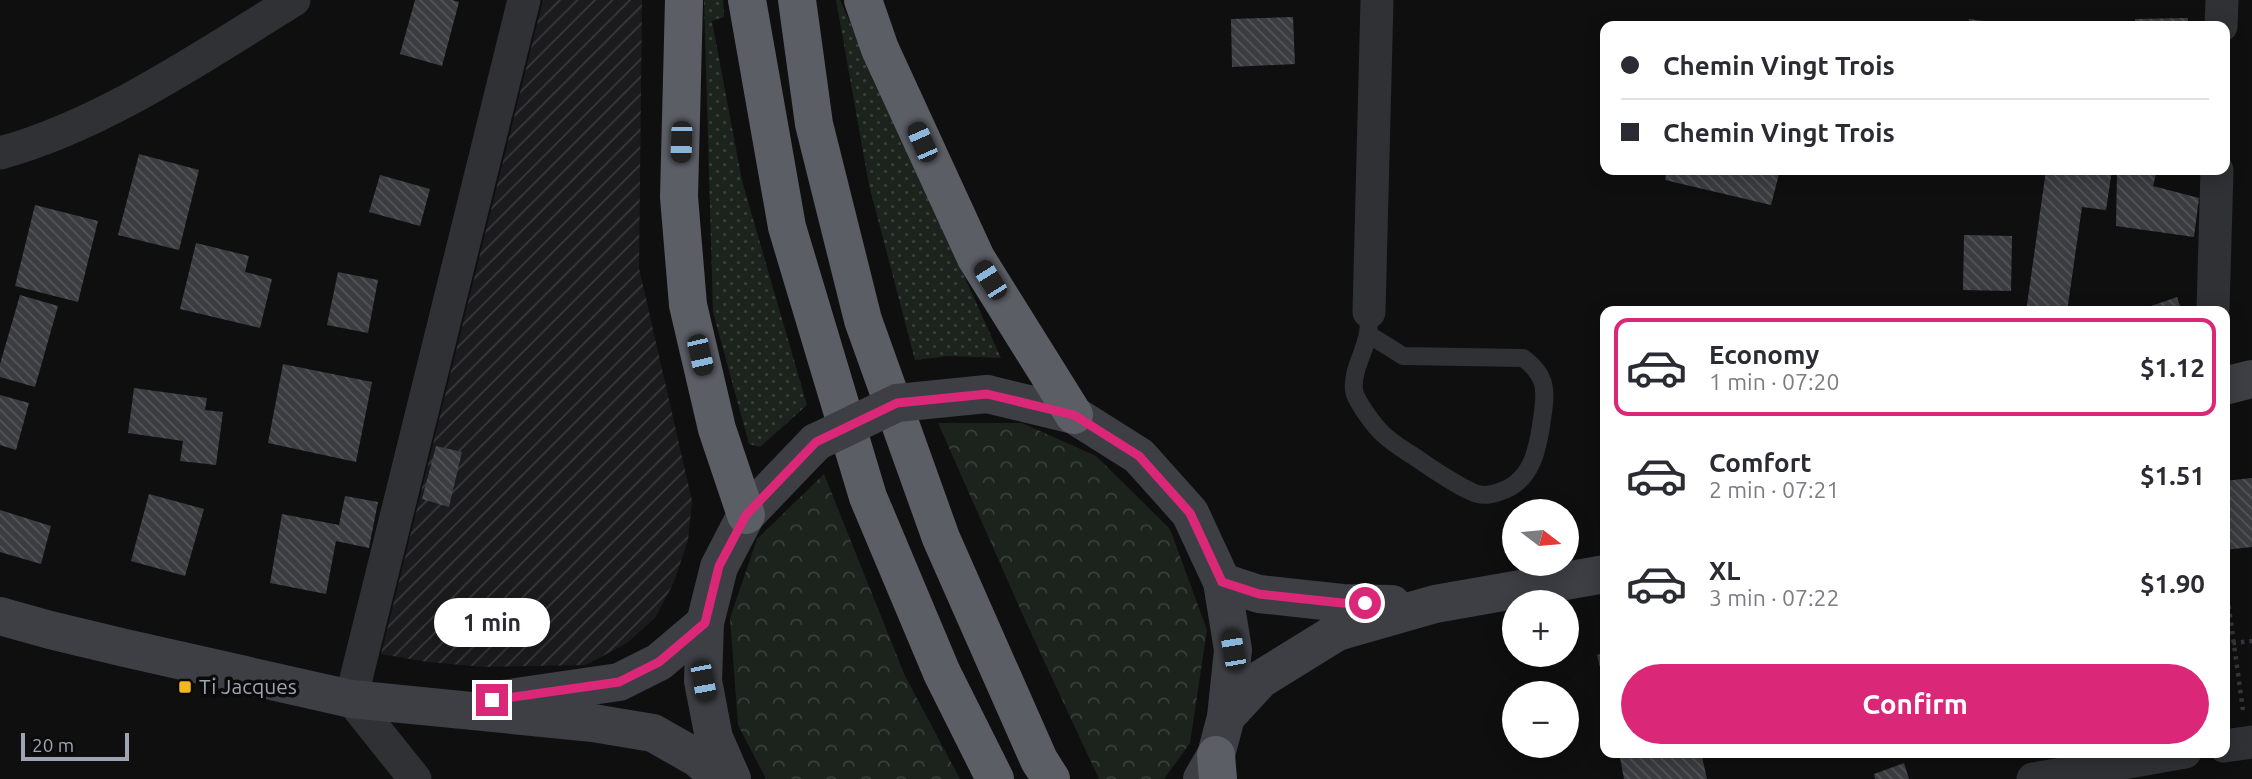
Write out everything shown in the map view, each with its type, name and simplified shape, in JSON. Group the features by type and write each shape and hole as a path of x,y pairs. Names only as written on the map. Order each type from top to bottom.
{"highway":[{"path":"684,0 679,197 688,305 717,429 746,515"},
{"path":"747,0 787,227 868,497 942,673 995,779"},
{"path":"797,0 814,124 863,320 941,538 1040,760 1051,779"},
{"path":"863,0 880,49 976,258 1074,415"}],"main road":[{"path":"732,779 714,738 703,681 705,623 719,566 746,515 816,442 897,403 987,394 1074,415 1139,456 1190,513 1222,582 1233,650 1226,717 1212,771"},
{"path":"1226,717 1261,680 1337,632 1435,604 1600,575"},
{"path":"1222,582 1259,594 1342,603 1435,604"},
{"path":"0,616 75,636 351,699 593,723 653,733 696,758 722,779"},
{"path":"442,707 619,682 659,662 705,623"}],"street":[{"path":"0,153 31,145 89,120 202,57 294,0"},
{"path":"415,779 351,699 524,0"},
{"path":"1368,323 1377,0"},
{"path":"2221,21 2222,0"},
{"path":"2214,306 2217,175"},
{"path":"2036,778 2151,758"}],"lane":[{"path":"1368,323 1402,356 1523,358 1535,367 1545,384 1545,399 1539,441 1532,465 1522,480 1507,490 1477,495 1429,467 1382,434 1354,391 1358,361 1368,323"}],"path":[{"path":"2230,615 2241,743"},
{"path":"2230,643 2252,640"}],"shaded area":[{"path":"543,0 642,0 639,268 692,501 688,540 674,582 655,618 627,643 586,665 485,667 427,662 381,654"}],"green space":[{"path":"704,0 723,0 724,17 712,21 742,181 807,405 760,447 749,444 713,312"},
{"path":"836,0 840,0 1001,358 948,356 915,360 869,185"},
{"path":"938,423 1022,423 1096,456 1170,529 1207,630 1190,743 1164,779 1099,779"},
{"path":"824,474 905,676 960,779 766,779 738,725 730,618 757,539"}],"building":[{"path":"415,0 459,2 442,66 400,54"},
{"path":"1293,17 1295,64 1232,67 1231,19"},
{"path":"2188,18 2188,21 2135,21"},
{"path":"139,154 199,170 179,250 118,235"},
{"path":"380,175 430,189 420,226 369,212"},
{"path":"1666,175 1779,175 1771,205 1665,180"},
{"path":"2045,175 2111,175 2106,210 2082,207 2068,306 2027,306"},
{"path":"2117,175 2156,175 2153,186 2199,198 2194,237 2116,226"},
{"path":"35,205 98,221 78,302 15,286"},
{"path":"1964,235 2012,236 2011,291 1963,290"},
{"path":"196,243 249,256 245,272 272,279 260,328 180,309"},
{"path":"338,272 378,280 368,333 327,325"},
{"path":"20,295 58,306 35,387 0,377 0,364"},
{"path":"2177,297 2180,306 2151,306"},
{"path":"283,364 372,382 356,462 268,443"},
{"path":"134,388 207,398 205,410 223,412 216,465 180,461 183,441 128,433"},
{"path":"0,395 29,403 16,450 0,445"},
{"path":"436,446 462,452 449,507 422,499"},
{"path":"2252,478 2252,547 2230,549 2230,480"},
{"path":"149,494 204,509 185,576 131,561"},
{"path":"345,496 378,502 369,548 336,541 326,594 270,583 282,514 339,525"},
{"path":"0,510 51,526 41,564 0,552"},
{"path":"1620,758 1702,758 1707,779 1624,779"},
{"path":"1904,763 1909,779 1875,779 1874,774"}],"place":[{"name":"Ti Jacques","path":"185,687"}],"route":[{"path":"492,700 619,682 659,662 705,623 719,566 746,515 816,442 897,403 987,394 1074,415 1139,456 1190,513 1222,582 1259,594 1365,603"}]}
